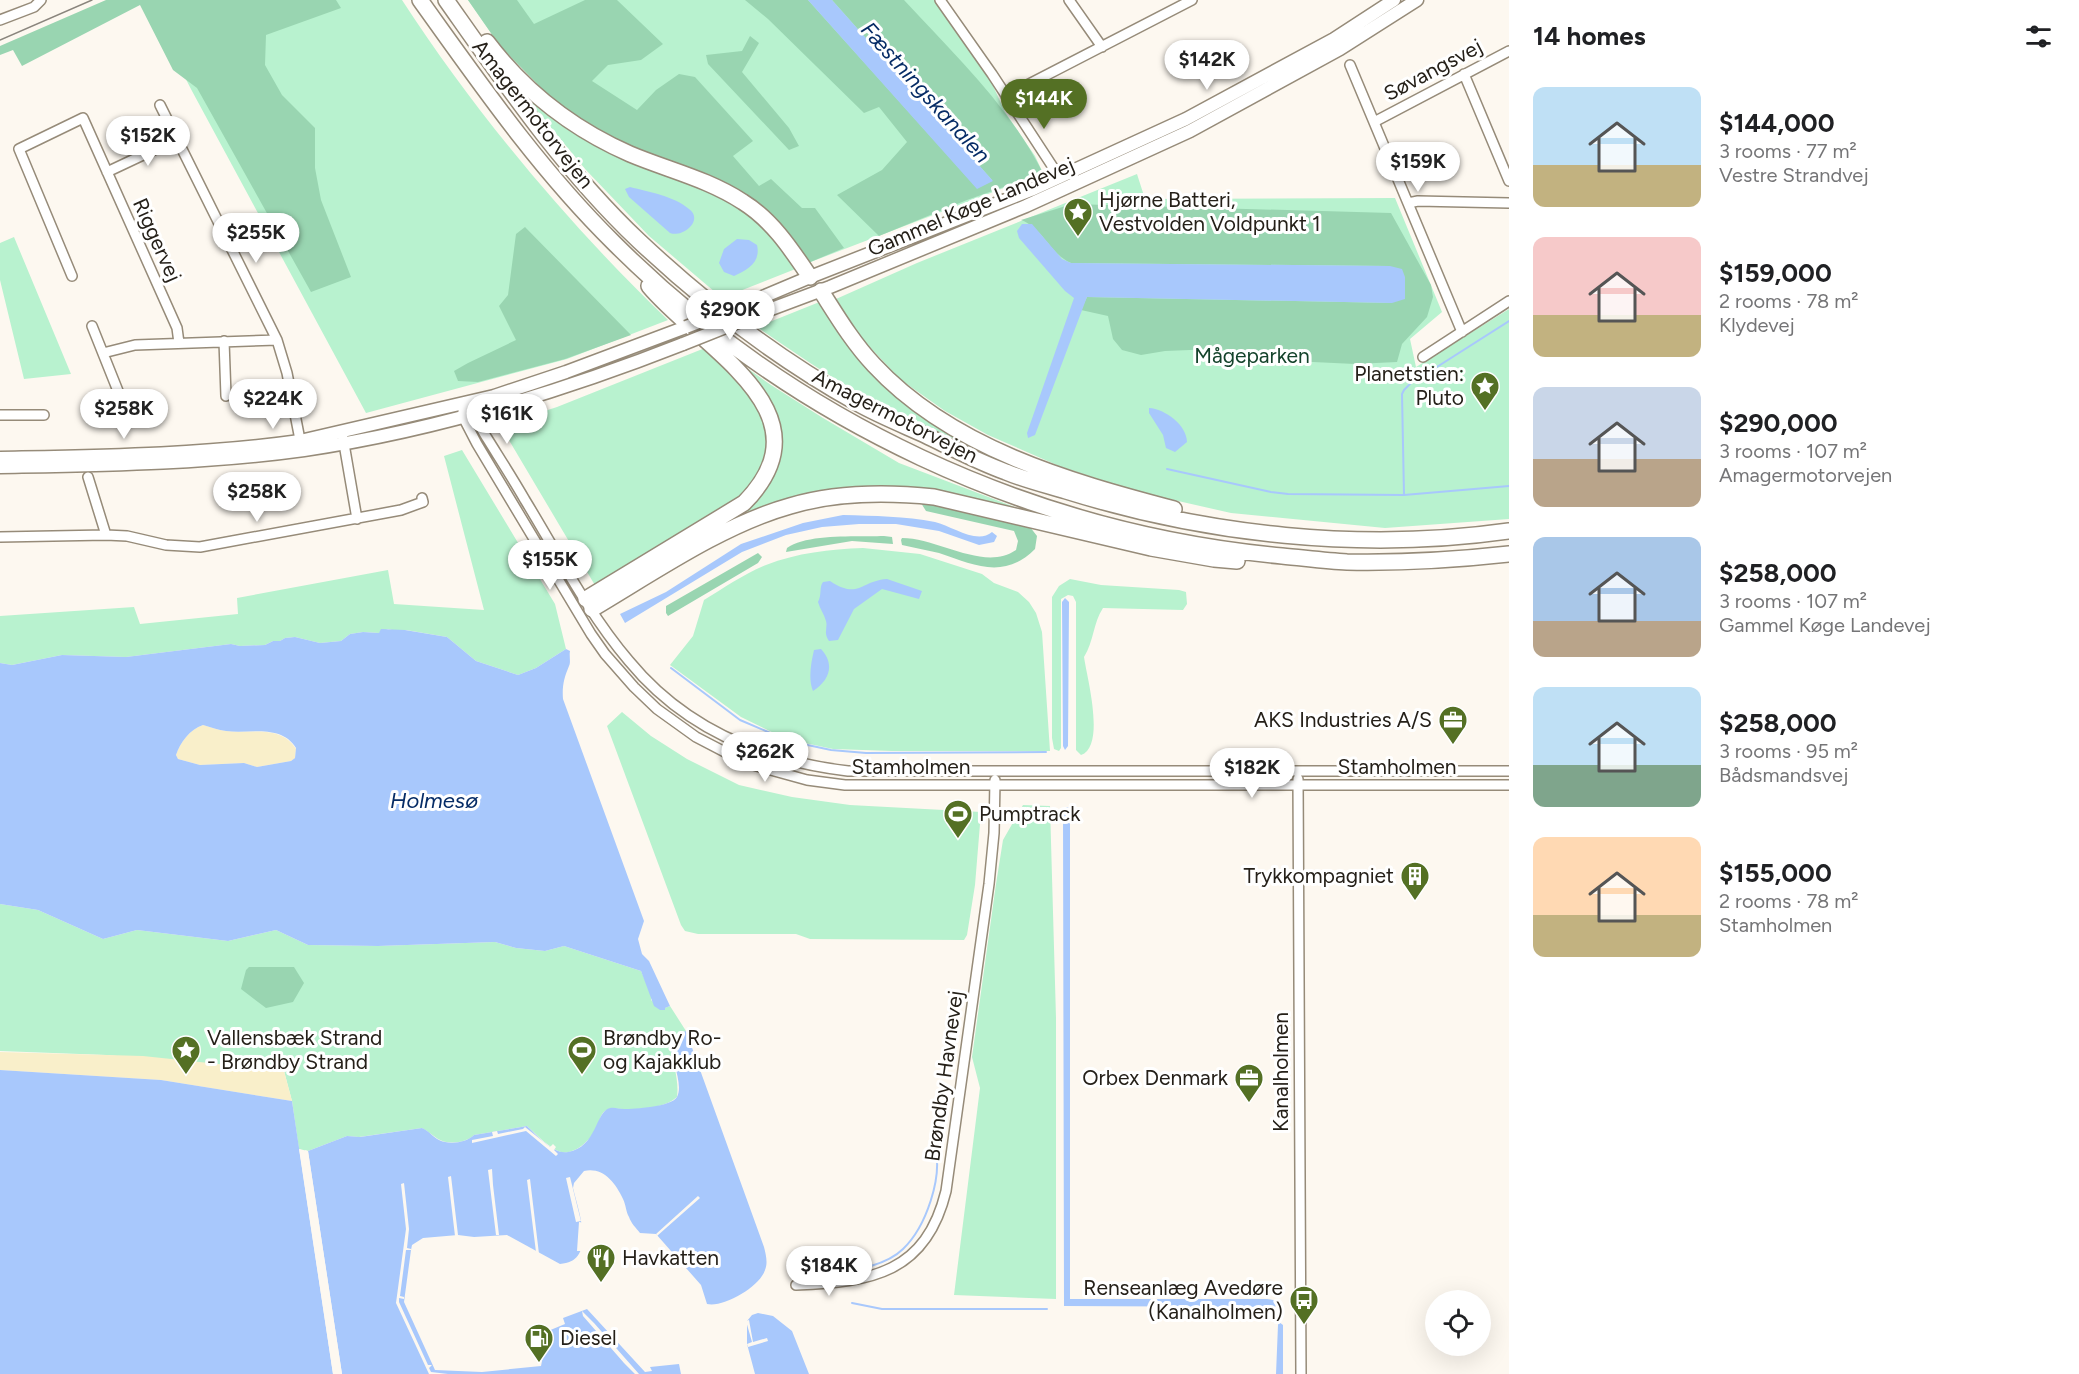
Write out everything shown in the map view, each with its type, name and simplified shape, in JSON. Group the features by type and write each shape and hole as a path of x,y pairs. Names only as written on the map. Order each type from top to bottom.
{"highway":[{"name":"Amagermotorvejen","path":"420,0 513,130 615,244 688,311 743,354 819,403 870,432 937,466 1000,492 1108,526 1206,547 1345,562 1463,559 1509,554"},
{"name":"Amagermotorvejen","path":"446,0 534,124 583,182 638,239 692,289 751,335 858,404 1006,473 1125,509 1222,527 1300,536 1392,540 1460,537 1509,531"},
{"path":"456,0 496,53 528,88 553,110 589,134 630,154 709,183 744,202 766,219 810,276"},
{"path":"585,606 744,503 764,479 773,448 770,416 755,388 662,302 615,244"},
{"path":"821,291 857,345 873,364 920,405 960,432 1018,460 1116,494 1205,517 1300,536"},
{"path":"585,606 735,527 790,506 847,495 896,494 934,497 1151,549 1214,559 1309,564 1345,562"}],"main road":[{"name":"Gammel Køge Landevej","path":"343,438 566,372 666,336 810,276 1060,178 1186,119 1334,39 1394,0"},
{"name":"Gammel Køge Landevej","path":"0,467 193,461 343,438 400,433 568,387 821,291 1070,187 1190,131 1340,49 1417,0"},
{"path":"810,276 821,291"},
{"name":"Gammel Køge Landevej","path":"0,458 155,454 301,445"}],"street":[{"path":"0,20 34,7 41,0"},
{"path":"940,0 1060,178"},
{"path":"1068,0 1102,47"},
{"path":"1006,96 1189,0"},
{"name":"Søvangsvej","path":"1374,122 1509,51"},
{"path":"1350,65 1462,332"},
{"path":"1464,74 1509,182"},
{"path":"160,105 277,339 287,373 301,445"},
{"name":"Riggervej","path":"72,276 19,149 83,118 177,328 179,343"},
{"path":"107,171 177,139"},
{"path":"1408,203 1418,201 1509,203"},
{"path":"1423,357 1509,301"},
{"path":"92,326 124,406 115,410"},
{"path":"103,353 135,345 277,339"},
{"path":"224,341 226,396"},
{"name":"Stamholmen","path":"463,404 468,416 585,606 600,647 620,672 657,709 696,737 746,763 807,780 845,785 1509,784"},
{"path":"0,415 44,415"},
{"name":"Stamholmen","path":"468,416 585,606 630,663 667,699 702,724 753,750 812,766 848,771 1509,771"},
{"path":"343,438 357,519"},
{"path":"88,477 106,535"},
{"path":"0,537 127,536 182,548 200,548 401,510 423,502 422,498"},
{"path":"233,531 234,541"},
{"name":"Kanalholmen","path":"1298,771 1301,1374"},
{"name":"Brøndby Havnevej","path":"796,1285 860,1280 895,1267 923,1242 942,1209 989,884 994,833 995,772"}],"green space":[{"path":"106,0 336,0 341,8 266,35 265,65 282,95 315,128 315,168 321,200 351,277 311,292 197,88 173,70 140,5 22,66 13,50 0,55 0,46"},
{"path":"145,0 402,0 461,85 526,168 631,284 668,320 567,359 366,413"},
{"path":"468,0 935,0 989,77 1005,112 1035,156 1043,173 808,263 737,190 588,124 500,46"},
{"path":"468,0 517,0 534,24 585,0 617,0 663,44 641,60 608,65 592,81 637,110 656,90 679,74 695,77 753,141 733,156 759,186 771,179 802,208 815,208 844,248 808,263 737,190 714,178 614,139 555,102 500,46"},
{"path":"745,0 808,0 977,188 992,180 832,0 904,0 998,103 1030,149 1043,173 967,200 879,236 837,195 882,170 907,142 879,107 864,113 768,19"},
{"path":"750,36 759,43 742,72 789,128 799,146 789,150 708,64 706,55 742,51"},
{"path":"522,86 531,95 724,197 773,234 798,268 722,298 649,236 586,170 519,89"},
{"name":"Mågeparken","path":"1137,174 1145,199 1395,198 1442,312 1410,339 1416,367 1509,309 1509,519 1385,528 1231,513 1134,491 1059,466 988,435 945,411 901,380 863,340 836,299 917,263"},
{"path":"1072,204 1391,213 1431,285 1433,297 1427,317 1402,344 1397,362 1355,364 1271,360 1247,352 1215,349 1165,351 1141,355 1122,350 1113,339 1108,316 1081,310 1087,297 1392,303 1390,266 1071,263 1057,254 1035,229 1021,220"},
{"path":"525,227 631,335 565,359 478,382 458,381 454,371 516,340 499,306 508,295 516,234"},
{"path":"14,237 71,374 24,379 0,280 0,243"},
{"path":"822,301 877,373 1048,477 1000,459 907,418 808,362 757,327"},
{"path":"705,348 750,391 760,408 769,445 766,464 739,502 596,587 503,430 505,424 557,407"},
{"path":"744,366 823,418 899,463 1020,509 1019,512 824,492 602,599 743,510 761,492 773,472 777,450 741,368"},
{"path":"462,450 555,604 566,649 536,668 518,675 476,661 447,637 388,629 379,633 350,634 341,641 320,643 295,637 273,641 265,645 231,644 126,657 62,655 12,665 0,663 0,616 134,607 140,624 238,614 237,598 388,570 394,604 484,610 444,456"},
{"path":"921,503 954,507 1030,527 1037,536 1035,549 1023,559 1012,564 988,567 902,545 902,538 916,539 976,556 990,557 1003,556 1016,550 1018,541 1014,531 926,511"},
{"path":"892,537 893,544 852,541 786,552 787,548 807,540"},
{"path":"863,548 920,554 982,574 994,583 1018,592 1029,602 1036,613 1042,632 1050,751 833,749 786,739 741,717 670,665 693,636 704,600 734,581 766,565 790,557"},
{"path":"758,553 762,557 758,563 668,616 666,606"},
{"path":"1070,579 1101,585 1179,590 1186,592 1187,604 1183,610 1103,608 1084,657 1094,726 1088,749 1081,755 1076,750 1076,602 1073,596 1068,595 1061,599 1061,748 1059,751 1054,749 1052,738 1052,597 1059,586"},
{"path":"622,712 651,736 687,759 739,785 792,797 850,805 981,812 975,885 967,935 964,940 810,939 796,934 698,934 685,931 607,726"},
{"path":"1023,805 1050,806 1056,1018 1056,1299 954,1295 980,1088 972,1057 996,884 1003,840"},
{"path":"0,904 38,910 103,939 137,930 228,941 276,930 308,945 378,946 495,942 516,948 545,951 564,946 641,971 652,996 651,1000 662,1009 670,1006 686,1031 674,1036 673,1043 677,1097 666,1104 652,1108 606,1110 590,1138 580,1147 568,1152 552,1148 527,1126 474,1135 457,1142 442,1141 422,1128 359,1137 347,1136 308,1151 299,1149 292,1101 284,1071 106,1055 0,1051"},
{"path":"249,967 294,967 304,983 293,1002 266,1008 241,989"}],"sand":[{"path":"203,725 226,731 274,733 290,741 296,749 295,758 291,761 257,767 244,763 200,765 178,759 176,755 183,741 190,733"},
{"name":"Vallensbæk Strand - Brøndby Strand","path":"0,1052 143,1056 284,1071 292,1101 161,1080 0,1070"}],"water":[{"path":"808,0 832,0 993,181 977,189"},
{"path":"630,187 661,195 683,205 693,213 693,223 686,231 670,233 629,197 625,189"},
{"path":"1022,224 1032,224 1062,259 1071,263 1390,266 1402,269 1405,277 1405,299 1392,303 1087,297 1035,435 1028,438 1027,433 1074,298 1065,291 1019,238 1017,231"},
{"path":"737,239 749,240 757,245 758,251 752,265 734,276 724,272 719,263 724,249"},
{"path":"1149,408 1162,411 1174,419 1183,430 1187,442 1175,452 1166,448 1163,435 1149,413"},
{"path":"843,515 924,520 942,524 972,536 992,532 997,536 994,542 979,545 939,531 896,524 822,527 786,535 742,552 625,623 620,614 666,592 741,544 803,523"},
{"path":"887,579 922,591 919,599 882,589 854,609 838,640 829,641 826,635 826,621 818,602 823,582 830,581 847,589 854,589"},
{"path":"1065,598 1069,602 1068,746 1065,750 1063,746 1062,602"},
{"name":"Holmesø","path":"381,629 405,630 447,637 476,661 518,675 536,668 566,649 570,651 570,664 563,686 563,699 644,921 638,939 642,954 649,961 670,1006 665,1010 654,1006 641,971 564,946 545,951 516,948 495,942 378,946 308,945 276,930 228,941 137,930 103,939 38,910 0,904 0,663 12,665 62,655 126,657 231,644 265,645 273,641 295,637 320,643 341,641 350,634 379,633","holes":["203,725 226,731 274,733 290,741 296,748 295,758 291,761 257,767 244,763 200,765 178,759 176,755 186,737"]},
{"path":"821,649 828,660 829,672 819,687 813,691 810,676 812,660 814,650"},
{"path":"1066,807 1070,812 1070,1299 1267,1299 1279,1301 1275,1307 1064,1306 1063,811"},
{"path":"686,1031 764,1247 766,1267 762,1277 756,1283 740,1295 722,1303 707,1304 701,1285 656,1234 640,1233 628,1215 623,1199 608,1177 591,1170 584,1171 574,1183 573,1188 583,1234 579,1254 572,1261 560,1264 507,1235 423,1238 412,1245 404,1302 435,1370 482,1372 541,1366 548,1331 565,1324 563,1318 587,1309 645,1372 652,1371 650,1367 679,1364 681,1374 342,1374 308,1151 347,1136 360,1137 422,1128 443,1142 452,1143 467,1140 474,1135 527,1126 540,1139 557,1150 568,1152 578,1149 585,1144 601,1116 610,1108 652,1107 668,1103 677,1097 679,1085 670,1043 674,1036"},
{"path":"0,1070 161,1080 292,1101 333,1374 0,1374"},
{"path":"758,1313 773,1316 792,1331 809,1374 755,1374 747,1344 747,1321 752,1315"},
{"path":"1279,1322 1283,1325 1283,1374 1276,1374"}],"pier":[{"path":"525,1127 550,1147 553,1144 558,1154 556,1156 526,1131 472,1143 472,1140 493,1136 492,1132 497,1131 498,1134"},
{"path":"299,1149 302,1150 336,1374 333,1374"},
{"path":"305,1150 308,1151 342,1374 339,1374"},
{"path":"492,1169 499,1235 496,1235 488,1170"},
{"path":"451,1176 457,1236 455,1236 448,1177"},
{"path":"570,1177 581,1221 576,1222 566,1178"},
{"path":"530,1179 539,1254 536,1252 527,1180"},
{"path":"404,1183 409,1229 407,1248 411,1250 406,1250 400,1296 404,1299 399,1298 399,1302 428,1365 432,1365 429,1368 431,1372 448,1374 429,1374 396,1303 406,1229 401,1184"},
{"path":"698,1196 700,1198 657,1236 656,1234"},
{"path":"579,1222 585,1223 584,1251 577,1251"},
{"path":"582,1311 639,1374 635,1374 624,1363 583,1316"},
{"path":"749,1320 753,1342 767,1338 768,1341 748,1347 747,1344 752,1342 746,1321"}],"waterway":[{"path":"1418,379 1509,321"},
{"path":"1404,495 1402,394 1410,384"},
{"path":"1167,469 1288,494 1404,495 1509,486"},
{"path":"671,668 740,720 789,741 831,750 866,753 1046,752"},
{"path":"842,1259 852,1267 867,1267 896,1255 911,1240 931,1201 937,1172 935,1147"},
{"path":"852,1303 882,1309 1047,1309"}],"tram line":[{"path":"0,40 92,0"}],"place":[{"name":"Hjørne Batteri, Vestvolden Voldpunkt 1","path":"1078,238"},
{"name":"Planetstien: Pluto","path":"1485,412"},
{"name":"AKS Industries A/S","path":"1453,746"},
{"name":"Pumptrack","path":"958,840"},
{"name":"Trykkompagniet","path":"1415,902"},
{"name":"Vallensbæk Strand - Brøndby Strand","path":"186,1076"},
{"name":"Brøndby Ro- og Kajakklub","path":"582,1076"},
{"name":"Orbex Denmark","path":"1249,1104"},
{"name":"Havkatten","path":"601,1284"},
{"name":"Renseanlæg Avedøre (Kanalholmen)","path":"1304,1326"},
{"name":"Diesel","path":"539,1364"}],"water label":[{"name":"Fæstningskanalen","path":"926,92"}]}
